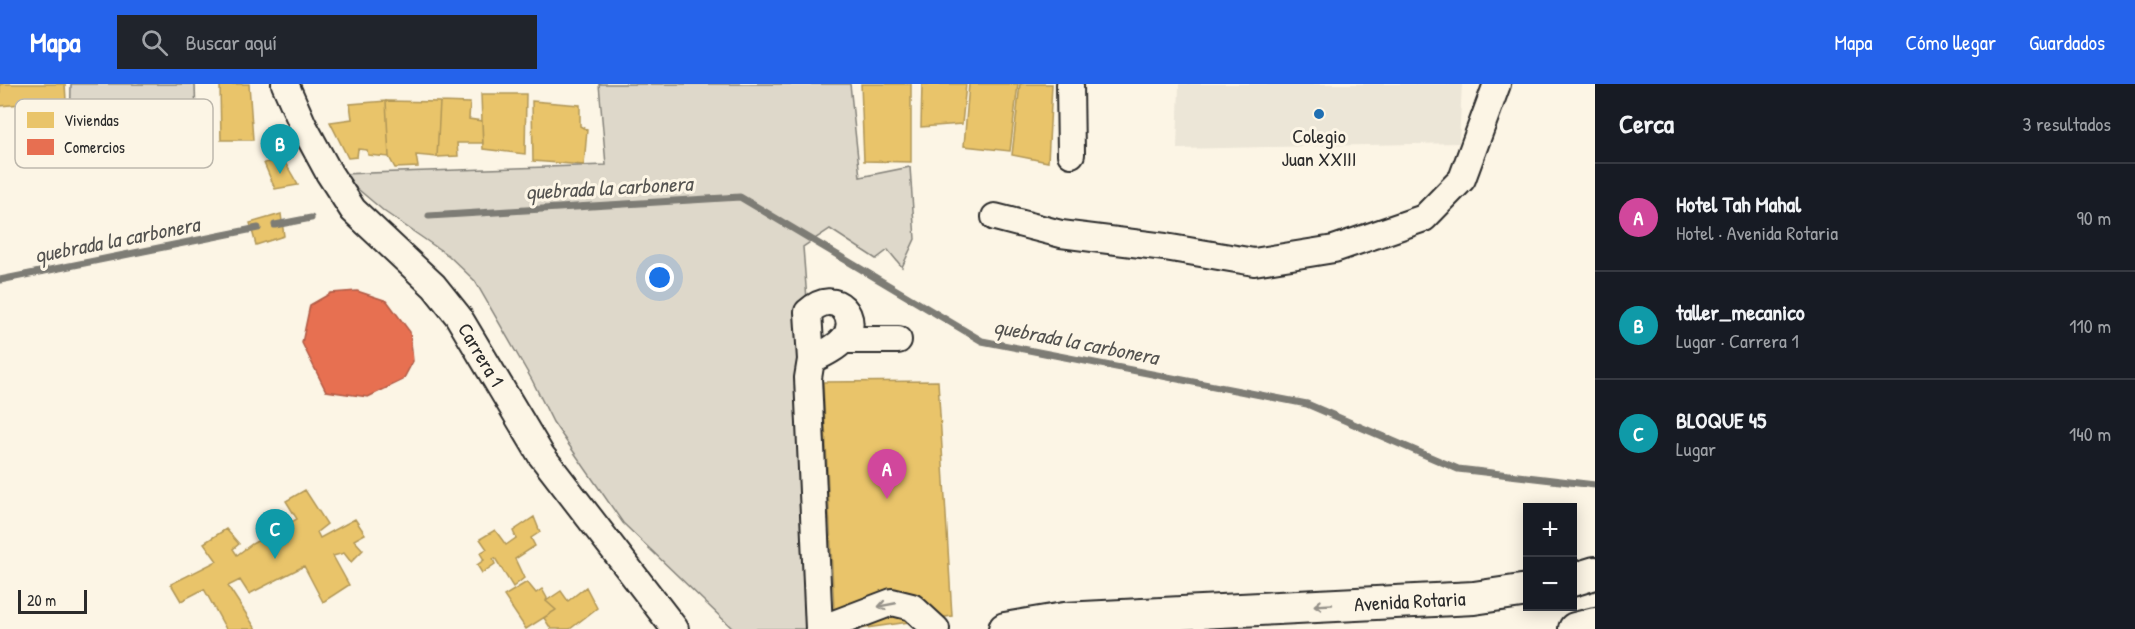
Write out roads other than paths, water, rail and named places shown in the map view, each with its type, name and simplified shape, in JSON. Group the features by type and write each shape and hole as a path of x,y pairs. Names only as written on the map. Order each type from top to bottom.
{"main road":[{"path":"1577,578 1595,573"},
{"name":"Avenida Rotaria","path":"1005,629 1064,619 1474,598 1523,591"},
{"path":"1575,629 1595,624"}],"street":[{"name":"Carrera 1","path":"285,84 303,125 353,210 434,286 458,316 541,455 675,629"},
{"path":"1070,84 1071,154"},
{"path":"995,217 1061,234 1165,247 1254,262 1334,249 1424,218 1462,179 1497,84"},
{"path":"811,360 843,340 850,330 848,315 839,304 828,301 816,305 808,312 811,360 808,378 820,629 892,602 912,607 936,629"},
{"path":"843,340 898,340"}],"waterway":[{"name":"quebrada la carbonera","path":"429,216 740,197 982,341 1307,404 1458,469 1595,485"},
{"name":"quebrada la carbonera","path":"275,225 311,218"},
{"name":"quebrada la carbonera","path":"0,280 258,228"}],"place":[{"name":"Colegio Juan XXIII","path":"1319,114"},
{"name":"taller_mecanico","path":"280,174"},
{"name":"Hotel Tah Mahal","path":"887,499"},
{"name":"BLOQUE 45","path":"275,559"}]}
